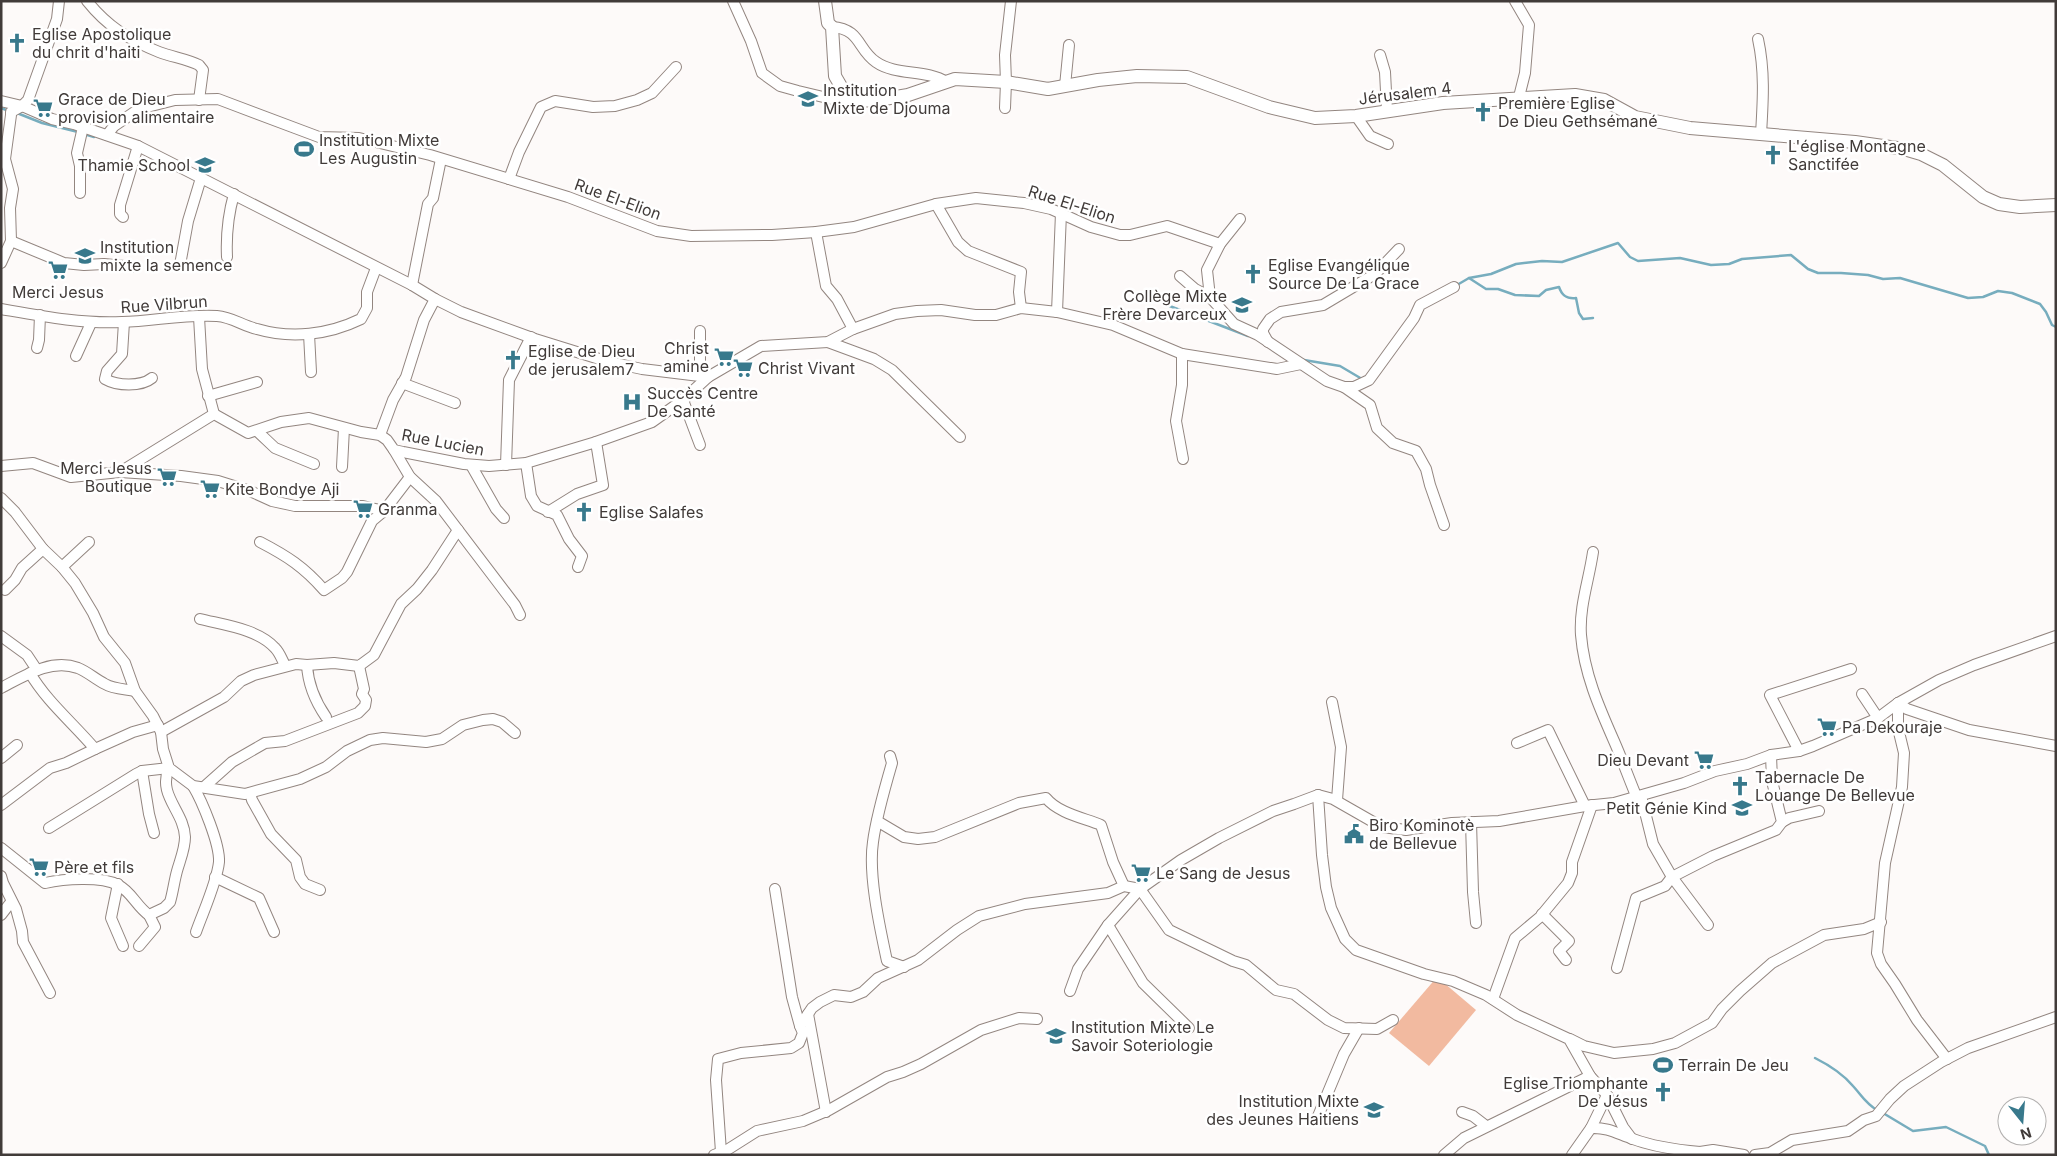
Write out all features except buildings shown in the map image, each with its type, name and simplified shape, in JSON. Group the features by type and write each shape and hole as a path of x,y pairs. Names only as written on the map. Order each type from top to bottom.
{"street":[{"path":"2,260 11,240 10,208 13,189 3,160 11,112 28,100 57,19 59,1"},
{"path":"87,1 101,19 128,38 158,51 200,65 203,70 199,100"},
{"path":"733,1 751,41 762,73 780,86 798,92 840,101 851,100 835,76 832,27"},
{"path":"825,1 828,23 832,27 847,30 874,60 880,64 914,74 940,78 946,82"},
{"path":"1005,108 1005,55 1011,1"},
{"path":"1515,1 1529,26 1525,73 1519,97"},
{"path":"1758,39 1763,70 1761,134"},
{"path":"1065,86 1069,44"},
{"path":"1380,55 1385,72 1387,111"},
{"path":"509,179 519,152 541,107 555,101 593,107 615,106 637,100 652,93 676,67"},
{"name":"Jérusalem 4","path":"851,100 878,100 908,95 955,79 1006,82 1048,89 1098,80 1137,76 1187,77 1270,107 1315,118 1356,116 1443,103 1575,95 1604,100 1636,117 1690,128 1855,142 1904,149 1921,154 1943,165 1983,197 1999,204 2020,207 2056,205"},
{"name":"Rue El-Elion","path":"108,135 114,126 139,109 175,100 218,100 319,137 359,138 441,159 568,196 657,231 691,236 816,232 854,227 936,204 976,198 1024,203 1061,213 1091,227 1120,235 1130,235 1167,226 1220,244"},
{"path":"1,101 22,106 52,119 83,127 138,146 412,285 435,300 461,312 530,337 609,362 642,369 704,377 700,331"},
{"path":"1356,116 1370,136 1388,144"},
{"path":"80,194 80,166 77,153 83,127"},
{"path":"123,217 120,214 120,204 138,146"},
{"path":"412,285 428,204 433,198 441,159"},
{"path":"180,265 188,221 201,178"},
{"path":"227,257 226,240 234,194"},
{"path":"936,204 958,242 968,250 1021,272 1019,292 1021,308"},
{"path":"1057,312 1061,213"},
{"path":"1210,297 1207,270 1220,244 1240,219"},
{"path":"816,232 826,286 837,299 853,329"},
{"path":"11,240 64,263 134,267"},
{"path":"1268,342 1263,333 1270,319 1281,312 1323,305 1375,274 1400,249"},
{"name":"Rue Vilbrun","path":"1,309 90,322 124,322 219,316 239,321 255,329 275,333 309,334 330,330 360,319 367,308 368,292 376,268"},
{"path":"1180,276 1195,289 1210,297 1234,324 1268,342 1327,381 1344,387 1370,405 1377,428 1393,443 1416,451 1426,469 1444,525"},
{"path":"1344,387 1354,387 1369,380 1414,318 1420,305 1454,287"},
{"path":"380,435 393,400 402,383 424,320 435,300"},
{"path":"828,342 853,329 895,314 942,310 975,315 996,315 1021,308 1057,312 1113,325 1182,354 1277,369 1301,364"},
{"path":"37,348 40,315"},
{"path":"199,317 202,369 214,414 248,433 257,431 275,448 314,464"},
{"path":"76,356 90,322"},
{"path":"124,322 122,354 107,370 104,379 111,383 144,384 152,378"},
{"path":"309,334 311,372"},
{"path":"506,465 510,380 530,337"},
{"path":"828,342 874,359 892,370 960,436"},
{"name":"Rue Lucien","path":"257,431 281,422 309,418 344,428 380,435 387,440 394,450 471,465 526,463 596,442 652,422 683,400 704,377 761,346 828,342"},
{"path":"1182,354 1182,385 1176,421 1183,459"},
{"path":"208,396 257,382"},
{"path":"402,383 455,403"},
{"path":"683,400 700,445"},
{"path":"120,472 214,414"},
{"path":"342,468 344,428"},
{"path":"548,512 577,494 603,485 596,442"},
{"path":"394,450 410,477 436,501 515,605 520,615"},
{"path":"1,466 32,463 71,477 120,472 181,476 218,481 250,491 272,501 296,506 363,506 384,511"},
{"path":"526,463 531,496 537,506 556,515 569,539 582,556 578,567"},
{"path":"471,465 496,509 504,518"},
{"path":"260,542 300,565 324,590 342,578 347,572 372,521 384,511 410,477"},
{"path":"1,498 15,512 42,549 62,567 94,613 104,637 125,663 135,691 160,729 163,749 169,768 193,786 199,796 218,848 219,862 196,932"},
{"path":"1,806 50,768 66,763 133,732 160,729 224,697 241,681 254,675 285,665 334,663 358,666 374,655 401,604 417,589 432,570 458,530"},
{"path":"62,567 89,542"},
{"path":"5,590 22,568 42,549"},
{"path":"1593,552 1582,604 1581,635 1587,670 1598,708 1639,797 1653,844 1672,877 1708,925"},
{"path":"200,619 262,638 276,648 285,665"},
{"path":"1,636 27,655 46,698 72,722 95,749"},
{"path":"1070,991 1078,969 1108,925 1140,889 1181,860 1272,811 1318,795 1336,800 1382,827 1406,830 1433,825 1499,821 1588,806 1614,804 1715,771 1747,764 1771,755 1799,751 1878,718 1898,703 1939,680 2056,636"},
{"path":"307,665 308,679 315,699 326,717"},
{"path":"204,787 232,762 264,743 285,741 358,713 365,706 366,700 362,694 364,689 358,666"},
{"path":"1,688 34,671 47,667 76,667 106,685 135,691"},
{"path":"1799,751 1770,695 1851,669"},
{"path":"1862,694 1878,718"},
{"path":"1332,702 1342,747 1336,800"},
{"path":"1898,703 1908,709 1969,730 2056,746"},
{"path":"1898,703 1898,728 1904,753 1902,787 1886,863 1877,953 1881,964 1917,1020 1947,1059"},
{"path":"193,786 233,793 250,793 300,779 326,767 347,750 370,740 383,738 426,742 442,739 463,725 492,719 502,722 515,733"},
{"path":"1493,1000 1515,938 1542,914 1568,883 1588,806 1548,730 1517,743"},
{"path":"1,758 17,745"},
{"path":"1771,755 1772,781 1782,822"},
{"path":"890,756 892,763 872,843 872,865 887,961 904,967"},
{"path":"49,828 142,771 169,768"},
{"path":"149,915 164,908 170,902 184,849 183,824 165,790 166,774 169,768"},
{"path":"142,771 148,814 154,833"},
{"path":"250,793 271,834 296,860 300,877 305,884 320,890"},
{"path":"1318,795 1322,855 1331,908 1345,939 1356,950 1424,974 1453,981 1493,1000 1516,1015 1584,1046 1614,1053 1653,1049 1675,1044 1712,1023 1722,1009 1740,991 1772,963 1824,935 1864,929 1881,922"},
{"path":"877,820 904,837 918,839 935,837 1019,803 1046,798 1050,803 1063,810 1101,825 1112,862 1124,886"},
{"path":"1617,968 1636,898 1665,886 1672,877 1712,856 1776,830 1782,822 1789,818 1819,811"},
{"path":"1471,822 1476,923"},
{"path":"1,848 45,883 76,879 118,884 142,911 149,915 155,927 139,946"},
{"path":"215,877 259,898 274,932"},
{"path":"2,881 18,917 25,947 50,993"},
{"path":"118,884 111,918 123,946"},
{"path":"800,1026 812,1008 820,1002 834,995 850,997 863,992 878,978 918,960 957,930 979,916 1040,901 1108,892 1124,886 1140,889 1169,930 1233,961 1246,965 1276,990 1294,994 1328,1020 1344,1028 1377,1029 1393,1020"},
{"path":"775,889 792,997 803,1033 799,1043 791,1048 742,1053 718,1059 716,1080 718,1153 757,1131 803,1121 826,1112 887,1076 903,1072 921,1064 981,1030 1012,1019 1026,1018 1037,1020"},
{"path":"1,915 12,902"},
{"path":"1542,914 1569,941 1559,951 1566,960"},
{"path":"1108,925 1143,983 1189,1028"},
{"path":"808,1014 826,1112"},
{"path":"1755,1155 1770,1153 1792,1140 1848,1131 1864,1120 1876,1116 1904,1086 1947,1059 1968,1048 2056,1017"},
{"path":"1316,1121 1344,1054 1359,1028"},
{"path":"1569,1039 1590,1076 1607,1095 1623,1127 1632,1139"},
{"path":"1444,1155 1464,1138 1486,1126 1590,1076"},
{"path":"1572,1155 1591,1128 1607,1095"},
{"path":"1462,1112 1473,1116 1486,1126"},
{"path":"1591,1128 1603,1128 1620,1132 1632,1139 1657,1146 1699,1153 1714,1150 1744,1155"}],"shaded area":[{"path":"1437,977 1476,1010 1429,1066 1389,1033"}],"waterway":[{"path":"1,108 9,111"},
{"path":"17,113 42,123 78,132"},
{"path":"84,134 94,137"},
{"path":"1457,285 1469,278 1491,274 1516,264 1542,261 1562,262 1618,243 1630,257 1638,261 1680,258 1711,265 1729,264 1742,259 1791,255 1808,269 1818,273 1868,275 1883,279 1900,278 1968,298 1983,297 1998,291 2012,293 2040,304 2052,325 2056,327"},
{"path":"1469,278 1486,289 1498,289 1515,295 1539,296 1546,290 1559,287 1565,296 1576,298 1579,313 1583,319 1593,318"},
{"path":"1167,305 1248,336"},
{"path":"1304,360 1340,366 1362,379"},
{"path":"1815,1058 1840,1074 1878,1111"},
{"path":"1883,1113 1913,1131 1946,1127 1985,1146 1989,1155"}],"place":[{"name":"Eglise Apostolique du chrit d'haiti","path":"17,43"},
{"name":"Institution Mixte de Djouma","path":"808,99"},
{"name":"Grace de Dieu provision alimentaire","path":"43,108"},
{"name":"Première Eglise De Dieu Gethsémané","path":"1483,112"},
{"name":"Institution Mixte Les Augustin","path":"304,149"},
{"name":"L'église Montagne Sanctifée","path":"1773,155"},
{"name":"Thamie School","path":"205,165"},
{"name":"Institution mixte la semence","path":"85,256"},
{"name":"Merci Jesus","path":"58,270"},
{"name":"Eglise Evangélique Source De La Grace","path":"1253,274"},
{"name":"Collège Mixte Frère Devarceux","path":"1242,305"},
{"name":"Christ amine","path":"724,357"},
{"name":"Eglise de Dieu de jerusalem7","path":"513,360"},
{"name":"Christ Vivant","path":"743,368"},
{"name":"Succès Centre De Santé","path":"632,402"},
{"name":"Merci Jesus Boutique","path":"167,477"},
{"name":"Kite Bondye Aji","path":"210,489"},
{"name":"Granma","path":"363,509"},
{"name":"Eglise Salafes","path":"584,512"},
{"name":"Pa Dekouraje","path":"1827,727"},
{"name":"Dieu Devant","path":"1704,760"},
{"name":"Tabernacle De Louange De Bellevue","path":"1740,786"},
{"name":"Petit Génie Kind","path":"1742,808"},
{"name":"Biro Kominotè de Bellevue","path":"1354,834"},
{"name":"Père et fils","path":"39,867"},
{"name":"Le Sang de Jesus","path":"1141,873"},
{"name":"Institution Mixte Le Savoir Soteriologie","path":"1056,1036"},
{"name":"Terrain De Jeu","path":"1663,1065"},
{"name":"Eglise Triomphante De Jésus","path":"1663,1092"},
{"name":"Institution Mixte des Jeunes Haitiens","path":"1374,1110"}]}
